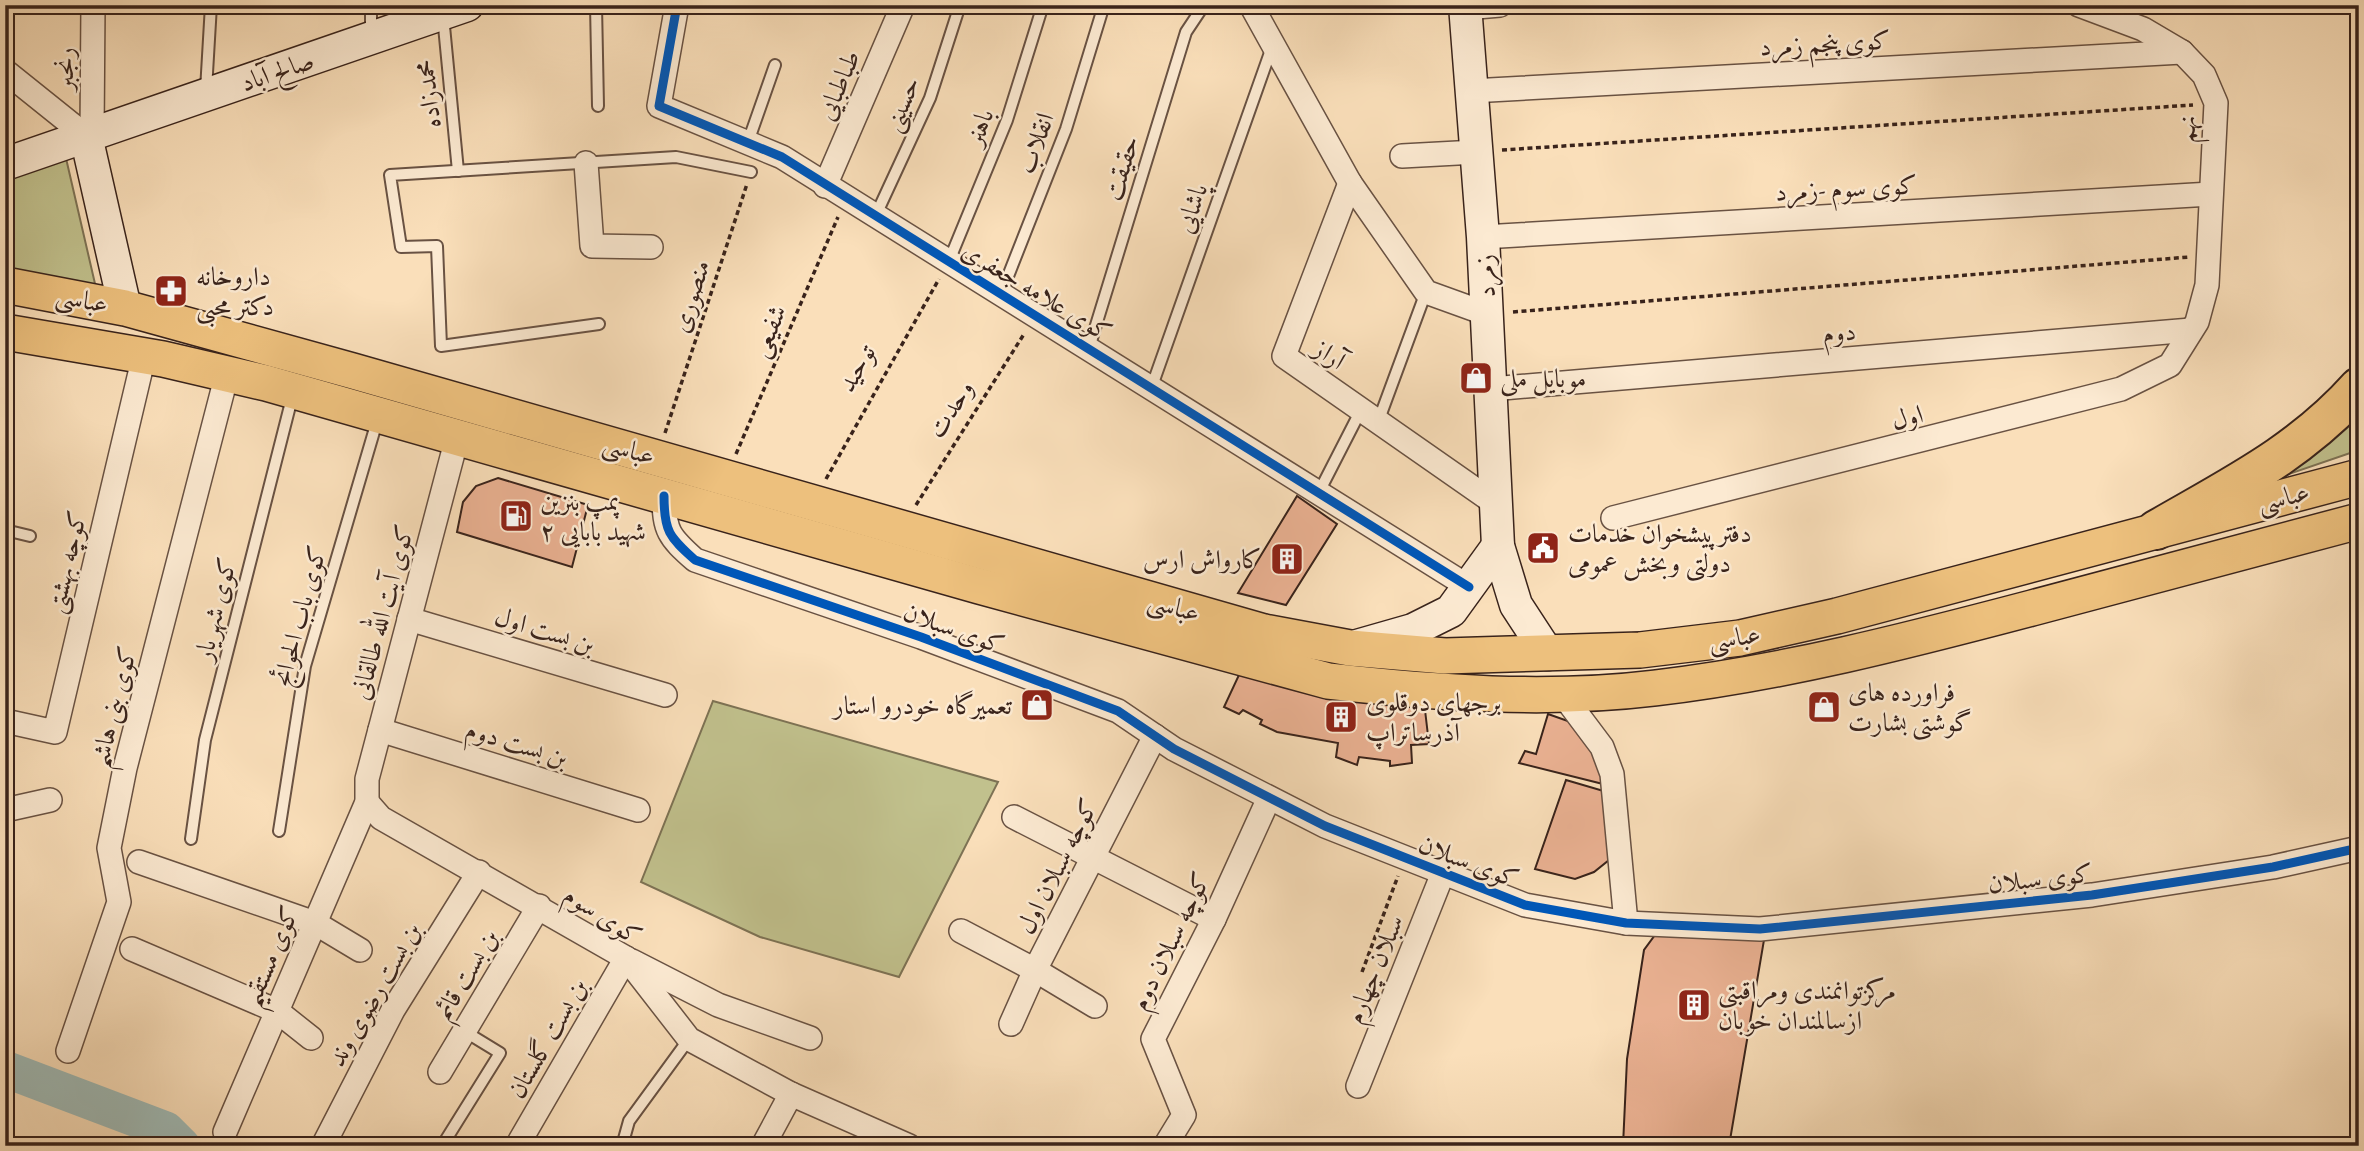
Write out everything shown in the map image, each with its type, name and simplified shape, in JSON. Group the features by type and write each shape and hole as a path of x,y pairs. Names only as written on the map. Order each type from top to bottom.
{"highway":[{"path":"2156,530 2283,457 2331,418 2359,387"}],"main road":[{"name":"عباسى","path":"5,285 125,308 353,370 1264,632 1350,648 1445,656 1640,650 1740,638 1836,616 2359,477"},
{"name":"عباسى","path":"5,332 144,356 294,391 979,586 1328,681 1387,688 1563,695 1681,685 1759,673 1868,652 2359,521"},
{"path":"342,405 353,370"},
{"path":"979,586 989,552"}],"street":[{"name":"رنجبر","path":"89,135 93,5"},
{"name":"کوی علامه جعفری","path":"677,5 659,106 782,157 825,187 1152,386 1469,587"},
{"name":"طباطبایی","path":"825,187 903,5"},
{"path":"1251,5 1350,183 1426,292 1487,314"},
{"path":"1458,6 1500,5"},
{"name":"نهم","path":"2079,5 2143,29 2182,52 2204,75 2216,103 2207,285 2192,330"},
{"name":"زمرد","path":"1458,6 1471,91 1483,237 1498,546 1516,605 1548,654"},
{"name":"صالح آباد","path":"9,159 89,135 455,9"},
{"name":"کوی پنجم زمرد","path":"1471,91 2182,52"},
{"path":"5,71 89,135 125,308"},
{"path":"1402,156 1476,152"},
{"path":"586,163 592,246 651,247"},
{"name":"آراز","path":"1350,183 1284,356 1496,504"},
{"name":"کوی سوم -زمرد","path":"1483,237 2211,194"},
{"name":"دوم","path":"1491,389 2192,330"},
{"name":"اول","path":"1613,519 2122,389 2170,365 2192,330"},
{"name":"کوچه بهشتی","path":"5,721 55,732 144,356"},
{"name":"کوی بنی هاشم","path":"68,1051 120,902 109,848 122,782 227,374"},
{"name":"کوی آیت الله طالقانی","path":"367,802 367,779 457,438"},
{"name":"کوی سبلان","path":"664,496 664,524 678,545 695,560 921,637 1118,711 1155,736 1325,827 1525,905 1626,923 1760,929 2092,895 2273,867 2359,848"},
{"path":"1350,648 1413,630 1451,611 1498,546"},
{"name":"بن بست اول","path":"409,619 665,695"},
{"path":"1563,695 1602,747 1612,774 1626,923"},
{"name":"بن بست دوم","path":"380,730 638,810"},
{"name":"کوچه سبلان اول","path":"1011,1024 1035,970 1155,736"},
{"name":"کوچه سبلان دوم","path":"1165,1146 1184,1115 1153,1039 1214,919 1269,798"},
{"path":"5,810 50,800"},
{"name":"کوی سوم","path":"367,802 381,818 540,906 626,958 689,1039 791,1094"},
{"name":"کوی مستقیم","path":"225,1132 367,802"},
{"path":"1014,817 1214,919"},
{"path":"139,862 315,923 360,950"},
{"name":"بن بست رضوی وند","path":"323,1146 393,1010 478,872"},
{"name":"سبلان چهارم","path":"1358,1086 1443,873"},
{"name":"بن بست قائم","path":"440,1072 540,906"},
{"path":"961,931 1035,970 1095,1006"},
{"path":"132,949 277,1011 310,1038"},
{"path":"626,958 718,1005 810,1038"},
{"name":"بن بست گلستان","path":"517,1146 626,958"},
{"path":"763,1146 791,1094 909,1146"}],"lane":[{"path":"206,95 211,5"},
{"path":"371,5 371,38"},
{"path":"596,5 598,106"},
{"name":"حسینی","path":"875,217 930,98 960,5"},
{"name":"باهنر","path":"949,261 1007,120 1043,5"},
{"name":"انقلاب","path":"1001,294 1066,129 1104,5"},
{"name":"حقیقت","path":"1089,348 1186,32 1204,5"},
{"name":"محمدزاده","path":"455,9 458,171"},
{"name":"پاشایی","path":"1152,386 1273,44"},
{"path":"748,142 775,65"},
{"path":"599,324 442,345 437,246 401,247 390,175 676,157 751,172"},
{"path":"1319,492 1370,416 1426,292"},
{"name":"کوی شهریار","path":"191,839 205,740 294,391"},
{"name":"کوی باب الحوائج","path":"279,831 305,666 379,415"},
{"path":"5,530 30,536"},
{"path":"442,1146 500,1053 464,1031"},
{"path":"622,1146 629,1121 689,1039"}],"path":[{"path":"1476,152 2216,103"},
{"path":"1487,314 2208,255"},
{"path":"1362,972 1405,858"}],"green space":[{"path":"65,154 96,288 5,273 5,176"},
{"path":"2359,410 2359,450 2286,475 2303,456"},
{"path":"713,701 998,782 899,977 760,937 641,882"}],"building":[{"path":"498,478 588,505 572,567 457,532 463,502 476,486"},
{"name":"کارواش ارس","path":"1297,496 1337,524 1286,605 1238,593"},
{"name":"برجهای دوقلوی آذرساتراپ","path":"1245,662 1423,693 1429,744 1411,745 1412,763 1390,766 1390,761 1359,757 1357,765 1336,757 1338,743 1277,732 1260,724 1262,720 1243,710 1239,714 1224,707"},
{"path":"1548,714 1582,726 1607,785 1519,763 1525,751 1536,754"},
{"path":"1566,780 1607,792 1609,860 1594,872 1575,879 1535,869"},
{"name":"مرکزتوانمندی ومراقبتی ازسالمندان خوبان","path":"1655,935 1764,940 1729,1146 1623,1146 1627,1059 1644,950"}],"waterway":[{"path":"5,1069 166,1130 182,1146"}],"cycle path":[{"path":"677,5 659,106 782,157 1469,587"},
{"path":"664,496 667,526 674,539 695,560 921,637 1118,711 1174,749 1325,826 1525,905 1626,923 1760,929 2092,895 2273,867 2359,848"}],"place":[{"name":"داروخانه دکتر محبی","path":"171,291"},
{"name":"موبایل ملی","path":"1476,378"},
{"name":"پمپ بنزین شهید بابایی ۲","path":"516,516"},
{"name":"دفترپیشخوان خدمات دولتی وبخش عمومی","path":"1543,548"},
{"name":"کارواش ارس","path":"1287,559"},
{"name":"تعمیرگاه خودرو استار","path":"1037,705"},
{"name":"فراورده های گوشتی بشارت","path":"1824,707"},
{"name":"برجهای دوقلوی آذرساتراپ","path":"1341,717"},
{"name":"مرکزتوانمندی ومراقبتی ازسالمندان خوبان","path":"1694,1005"}]}
